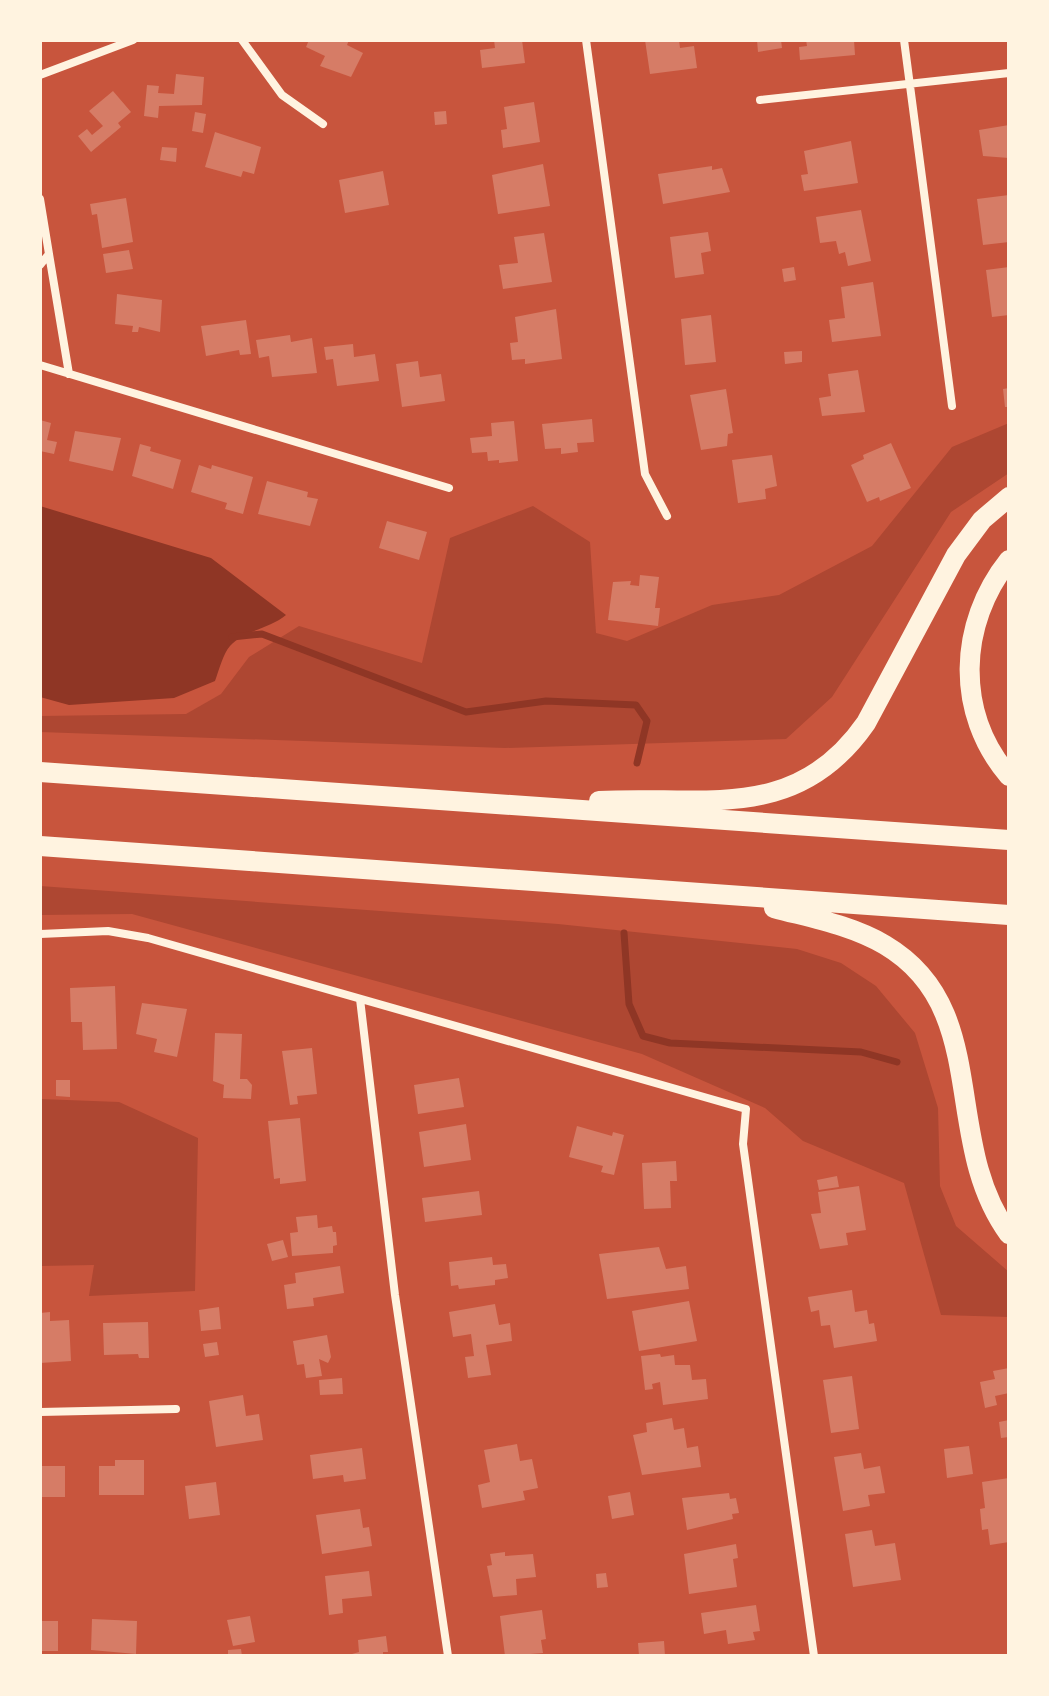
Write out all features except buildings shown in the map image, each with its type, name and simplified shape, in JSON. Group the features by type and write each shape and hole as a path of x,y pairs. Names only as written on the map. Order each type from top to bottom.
{"main road":[{"path":"517,806 652,798 749,800 789,788 819,772 845,750 866,723 970,534 1009,497"},
{"path":"1009,560 981,605 969,662 971,698 982,734 1009,776"},
{"path":"40,772 1009,840"},
{"path":"40,846 1009,915"},
{"path":"732,896 868,936 901,955 926,981 946,1012 956,1044 975,1167 990,1206 1009,1234"}],"street":[{"path":"40,75 133,40"},
{"path":"242,40 282,95 323,124"},
{"path":"586,40 645,474 667,516"},
{"path":"904,40 952,406"},
{"path":"760,100 1009,73"},
{"path":"40,199 69,374"},
{"path":"40,265 49,254"},
{"path":"40,365 449,488"},
{"path":"40,934 108,931 148,938 746,1109 743,1144 814,1656"},
{"path":"360,999 395,1295 448,1656"},
{"path":"40,1412 176,1409"}],"shaded area":[{"path":"1009,423 1009,473 951,512 832,697 786,739 505,748 40,732 40,716 186,714 221,694 249,657 299,626 422,663 450,538 533,506 590,542 596,633 627,641 712,605 779,595 872,546 952,447"},
{"path":"40,506 211,558 286,615 243,636 230,646 215,681 174,698 69,705 40,697"},
{"path":"40,886 558,924 797,949 841,963 876,986 915,1033 938,1108 940,1186 956,1226 1009,1272 1009,1317 941,1315 904,1183 803,1141 765,1108 642,1054 132,914 40,915"},
{"path":"40,1099 119,1102 198,1138 195,1291 89,1296 94,1265 40,1266"}],"waterway":[{"path":"232,637 262,634 466,712 546,701 636,705 647,721 637,763"},
{"path":"624,933 629,1004 643,1036 670,1043 861,1052 897,1062"}]}
